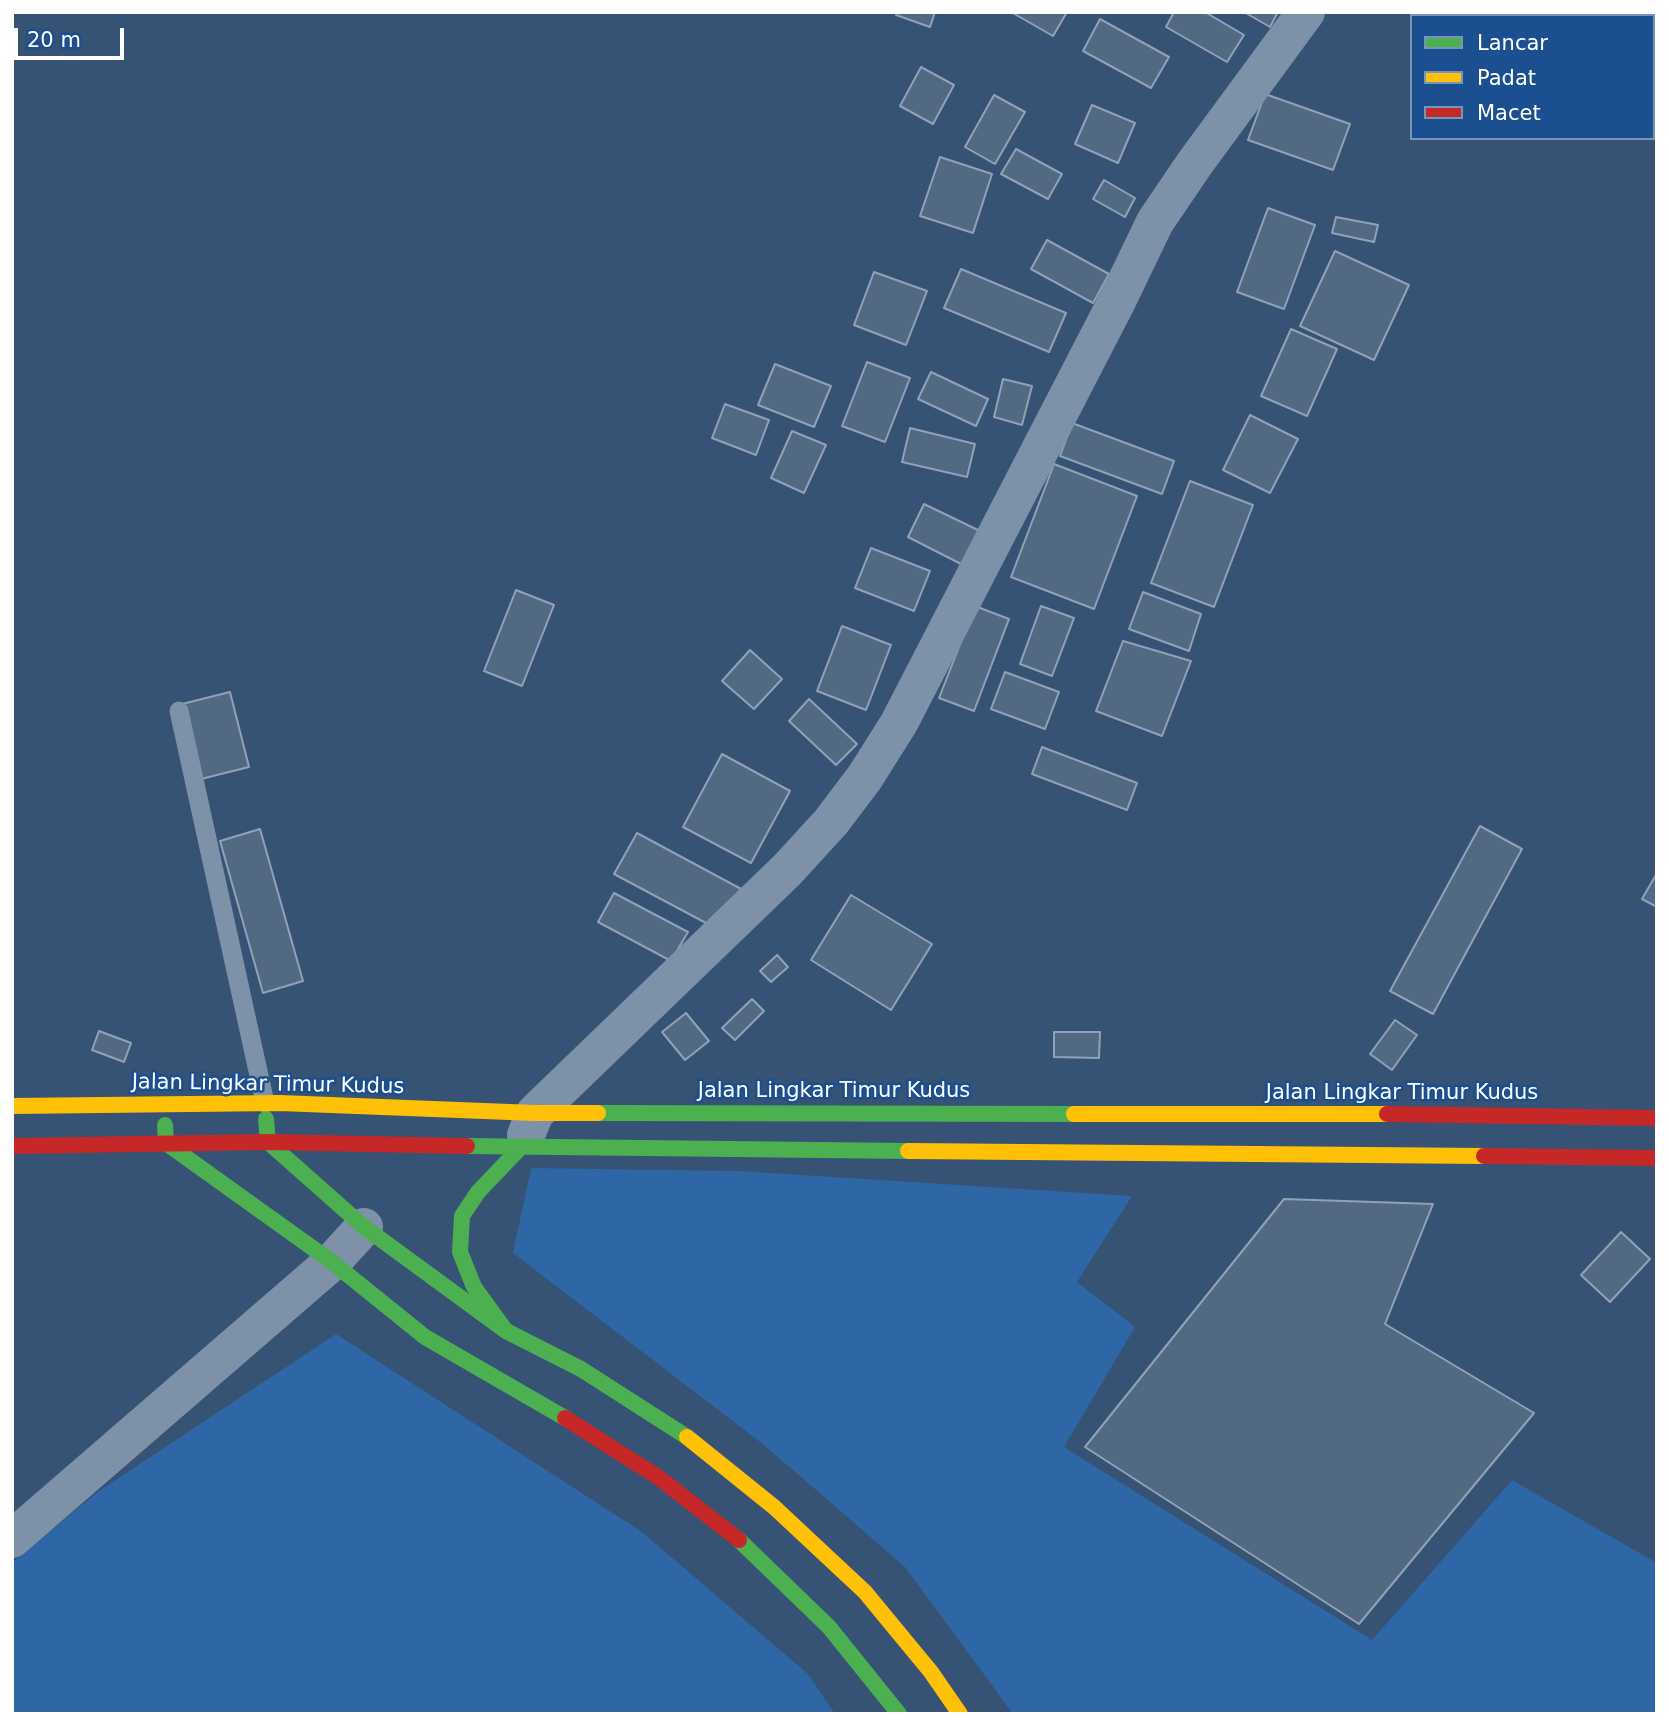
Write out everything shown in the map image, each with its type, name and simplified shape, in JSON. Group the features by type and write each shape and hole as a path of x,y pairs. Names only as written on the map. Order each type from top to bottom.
{"main road":[{"name":"Jalan Lingkar Timur Kudus","path":"12,1106 265,1103 528,1130 1657,1158"},
{"path":"265,1103 268,1142 365,1227 506,1331 581,1369 689,1438 774,1507 865,1592 932,1672 960,1714"},
{"path":"165,1104 166,1143 332,1262 425,1337 552,1410 658,1477 752,1550 829,1627 899,1714"},
{"name":"Jalan Lingkar Timur Kudus","path":"12,1146 268,1142 528,1130 1367,1114 1657,1118"},
{"path":"506,1331 474,1287 460,1252 462,1216 528,1130"}],"street":[{"path":"528,1130 788,870 831,822 865,776 898,723 1117,301 1155,222 1306,12"},
{"path":"12,1539 332,1262 365,1227"}],"lane":[{"path":"179,711 265,1103"}],"shaded area":[{"path":"531,1168 739,1171 1132,1196 1077,1282 1135,1327 1064,1447 1372,1640 1512,1480 1657,1563 1657,1714 1013,1714 905,1567 764,1445 513,1253"},
{"path":"336,1334 642,1532 808,1674 835,1714 12,1714 12,1563 99,1491"}],"building":[{"path":"897,12 935,12 930,27 896,15"},
{"path":"1011,12 1067,12 1053,36"},
{"path":"1174,12 1205,12 1244,35 1227,62 1166,27"},
{"path":"1244,12 1278,12 1270,27"},
{"path":"1503,12 1541,12 1540,14"},
{"path":"1641,12 1646,14 1597,14"},
{"path":"1100,19 1169,57 1151,88 1083,51"},
{"path":"921,67 954,85 933,124 900,106"},
{"path":"1265,94 1350,124 1333,170 1248,140"},
{"path":"994,95 1025,112 995,164 965,147"},
{"path":"1092,105 1135,123 1118,163 1075,144"},
{"path":"1016,149 1062,174 1048,199 1001,174"},
{"path":"940,157 992,174 973,233 920,216"},
{"path":"1104,180 1135,198 1125,217 1093,199"},
{"path":"1268,208 1315,225 1284,309 1237,292"},
{"path":"1336,217 1378,225 1374,242 1332,233"},
{"path":"1047,240 1109,274 1093,303 1031,269"},
{"path":"1335,251 1409,285 1374,360 1300,326"},
{"path":"961,269 1066,313 1049,352 944,308"},
{"path":"874,272 927,291 906,345 854,325"},
{"path":"1291,329 1337,349 1307,416 1261,396"},
{"path":"867,362 910,378 885,442 842,426"},
{"path":"775,364 831,386 814,427 758,405"},
{"path":"931,372 988,399 976,426 918,399"},
{"path":"1003,379 1032,386 1022,425 994,417"},
{"path":"725,404 769,420 756,455 712,438"},
{"path":"1250,415 1298,439 1270,493 1223,470"},
{"path":"1072,423 1174,461 1162,494 1060,456"},
{"path":"910,428 975,444 967,477 902,462"},
{"path":"792,431 826,445 804,493 771,478"},
{"path":"1054,464 1137,496 1094,609 1011,577"},
{"path":"1190,481 1253,505 1214,607 1151,583"},
{"path":"924,504 980,531 963,565 908,537"},
{"path":"871,548 930,571 914,611 855,588"},
{"path":"516,590 554,605 522,686 484,671"},
{"path":"1143,592 1201,614 1189,651 1129,629"},
{"path":"975,606 1009,619 974,711 939,698"},
{"path":"1041,606 1074,618 1052,676 1020,664"},
{"path":"842,626 891,645 866,710 817,691"},
{"path":"1123,641 1191,661 1162,736 1096,711"},
{"path":"750,650 782,679 754,709 722,681"},
{"path":"1005,672 1059,692 1045,729 991,709"},
{"path":"230,692 249,767 201,779 182,704"},
{"path":"809,699 857,744 836,765 789,721"},
{"path":"1042,747 1137,783 1127,810 1032,774"},
{"path":"722,754 790,791 751,863 683,827"},
{"path":"1480,826 1522,849 1433,1014 1390,991"},
{"path":"260,829 303,981 263,993 220,841"},
{"path":"637,833 743,890 721,931 614,874"},
{"path":"1657,873 1657,907 1642,899"},
{"path":"614,893 688,932 671,961 598,922"},
{"path":"851,895 932,944 891,1010 811,960"},
{"path":"777,955 788,967 771,982 760,971"},
{"path":"752,999 764,1011 735,1040 722,1028"},
{"path":"686,1013 709,1041 685,1060 662,1032"},
{"path":"1395,1020 1417,1035 1392,1070 1370,1054"},
{"path":"99,1031 131,1043 124,1062 92,1050"},
{"path":"1054,1032 1100,1032 1099,1058 1054,1057"},
{"path":"1284,1199 1433,1204 1385,1324 1534,1413 1359,1624 1085,1447"},
{"path":"1621,1232 1650,1259 1610,1302 1581,1275"}],"traffic: fast":[{"path":"598,1113 1074,1114"},
{"path":"266,1119 268,1142 364,1227 506,1331 581,1369 687,1437"},
{"path":"165,1125 166,1143 332,1262 425,1337 565,1418"},
{"path":"467,1146 908,1151"},
{"path":"506,1331 474,1287 460,1252 462,1216 478,1192 521,1147"},
{"path":"739,1540 829,1627 899,1714"}],"traffic: slow":[{"path":"12,1106 280,1103 598,1113"},
{"path":"1074,1114 1387,1114"},
{"path":"908,1151 1484,1156"},
{"path":"687,1437 774,1507 865,1592 931,1672 960,1714"}],"traffic: jam":[{"path":"1387,1114 1657,1118"},
{"path":"12,1146 268,1142 467,1146"},
{"path":"1484,1156 1657,1158"},
{"path":"565,1418 658,1477 739,1540"}]}
